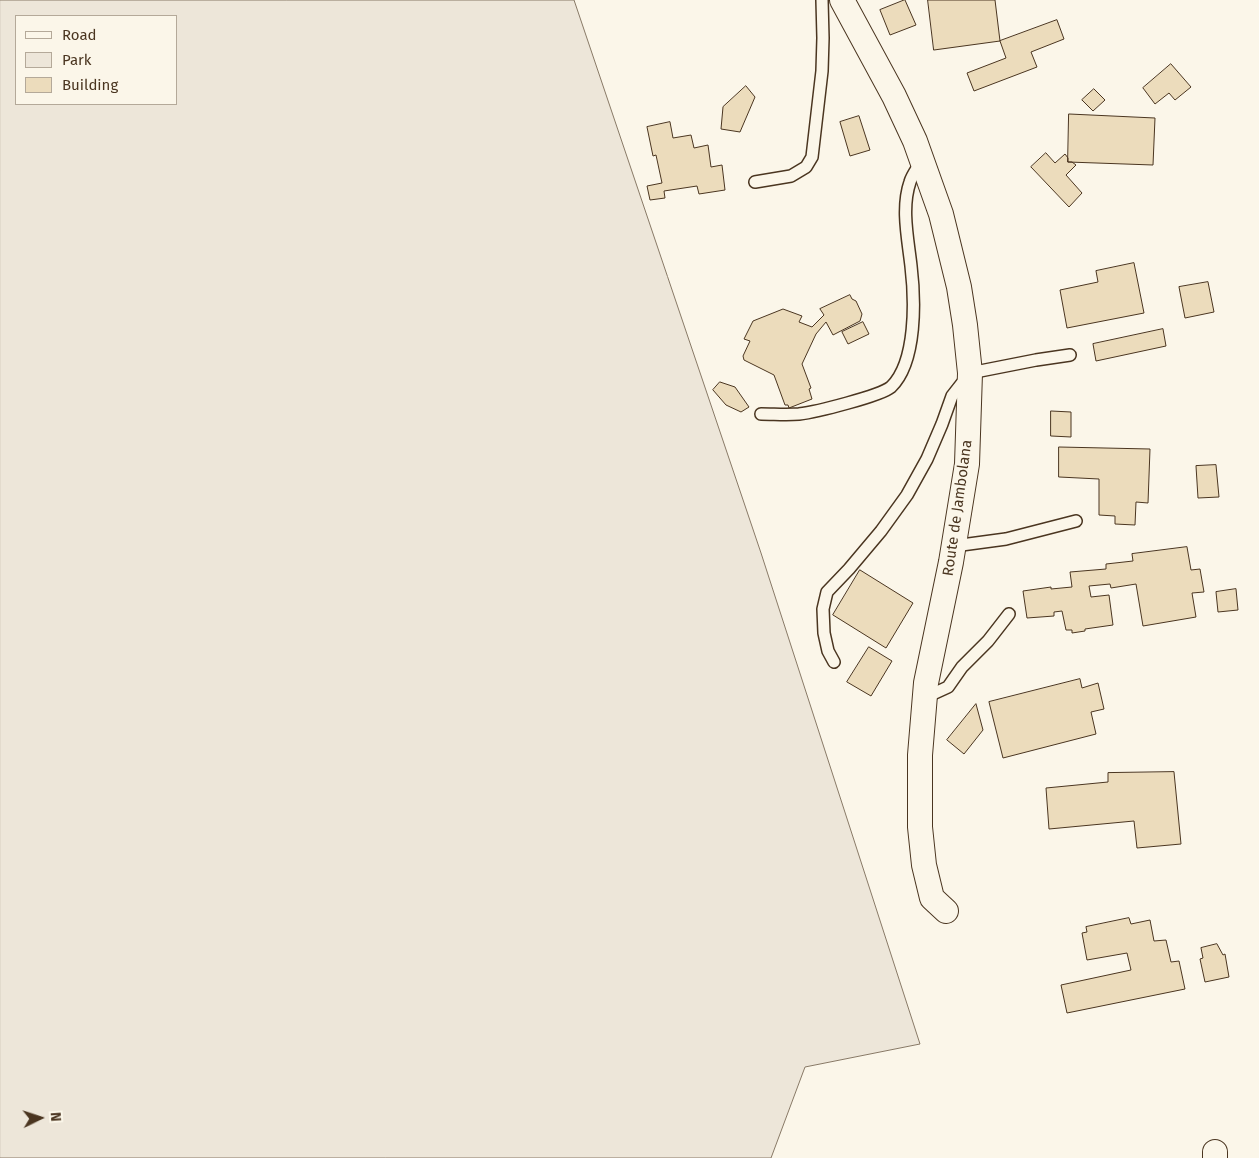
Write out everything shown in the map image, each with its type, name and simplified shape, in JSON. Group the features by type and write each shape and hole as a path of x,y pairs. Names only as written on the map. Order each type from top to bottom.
{"street":[{"name":"Route de Jambolana","path":"842,0 894,96 915,141 941,214 959,287 966,325 970,373 967,464 954,546 924,698 920,754 920,827 924,865 932,898 946,911"}],"lane":[{"path":"755,182 791,176 806,167 812,157 822,70 822,0"},
{"path":"761,414 799,414 858,400 890,387 903,370 910,347 912,313 912,278 906,213 907,193 910,180 922,161"},
{"path":"834,662 828,651 824,633 823,609 827,592 882,531 907,495 927,459 952,396 970,373 1070,355"},
{"path":"954,546 1006,539 1076,521"},
{"path":"924,698 948,687 962,668 988,642 1009,614"}],"green space":[{"path":"0,0 574,0 761,553 920,1044 805,1067 771,1158 0,1158"}],"building":[{"path":"905,0 916,25 890,35 880,10"},
{"path":"928,0 995,0 1000,41 934,50"},
{"path":"1057,20 1064,39 1031,52 1037,67 974,91 967,73 1006,58 1000,41"},
{"path":"1171,64 1191,87 1175,100 1169,93 1155,104 1143,88"},
{"path":"746,86 755,97 740,132 721,129 723,107"},
{"path":"1094,89 1105,100 1093,111 1082,100"},
{"path":"1069,114 1155,118 1153,165 1068,162"},
{"path":"859,116 870,150 850,156 840,122"},
{"path":"670,122 673,138 691,135 694,148 708,145 711,167 722,165 725,190 699,194 697,186 664,191 665,198 650,200 647,186 662,183 656,155 653,156 647,127"},
{"path":"1046,153 1055,163 1065,154 1068,162 1076,165 1066,175 1082,193 1069,207 1031,167"},
{"path":"1134,263 1144,313 1067,328 1060,290 1098,282 1096,271"},
{"path":"1208,282 1214,312 1185,318 1179,287"},
{"path":"850,295 856,301 862,314 860,321 833,335 826,322 816,334 802,364 811,388 809,389 812,399 789,408 788,405 785,405 774,375 744,360 743,356 750,341 744,339 753,321 783,309 802,316 799,322 812,327 824,315 820,309"},
{"path":"863,322 869,334 848,344 842,332"},
{"path":"1163,329 1166,346 1096,361 1093,344"},
{"path":"720,382 735,387 749,407 741,412 726,405 713,390"},
{"path":"1051,411 1071,412 1071,437 1051,436"},
{"path":"1059,447 1150,449 1148,503 1136,502 1135,525 1115,524 1115,516 1099,515 1099,479 1059,477"},
{"path":"1216,465 1219,497 1198,498 1196,466"},
{"path":"1187,547 1191,570 1200,569 1204,592 1192,593 1196,617 1143,626 1136,584 1111,588 1110,584 1089,586 1091,597 1109,595 1113,625 1072,633 1072,630 1066,630 1062,611 1054,612 1054,616 1027,618 1023,591 1051,587 1051,589 1072,587 1070,572 1106,569 1106,564 1133,561 1132,554"},
{"path":"860,570 913,603 886,648 833,615"},
{"path":"1236,589 1238,610 1218,612 1216,592"},
{"path":"869,647 892,661 871,696 847,682"},
{"path":"1080,679 1082,688 1098,683 1104,709 1091,712 1096,734 1003,758 989,702"},
{"path":"976,704 983,730 964,754 947,740"},
{"path":"1174,772 1181,844 1137,848 1134,821 1049,829 1046,788 1108,782 1108,773"},
{"path":"1129,918 1131,924 1150,920 1154,941 1166,940 1171,962 1179,961 1185,989 1067,1013 1061,985 1131,970 1127,953 1087,960 1082,933 1087,932 1086,927"},
{"path":"1217,944 1223,955 1225,954 1229,977 1205,982 1200,959 1203,958 1201,948"}]}
